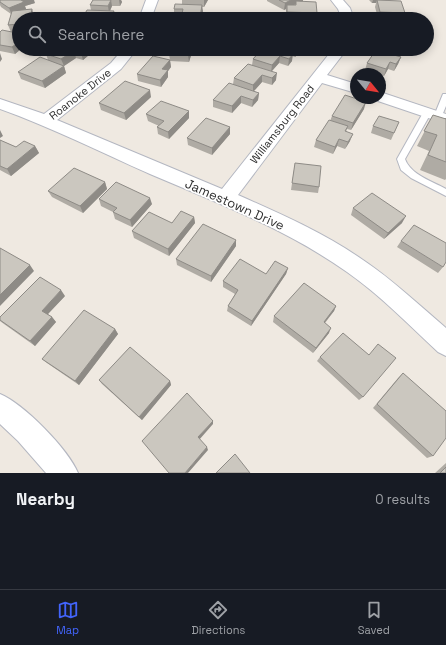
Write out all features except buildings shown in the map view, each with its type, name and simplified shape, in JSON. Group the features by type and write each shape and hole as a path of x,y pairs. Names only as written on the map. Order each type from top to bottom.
{"street":[{"path":"148,12 152,0"},
{"path":"337,0 345,12"},
{"name":"Roanoke Drive","path":"45,121 116,66 124,56"},
{"name":"Williamsburg Road","path":"225,199 335,56"},
{"path":"319,77 350,87"},
{"path":"386,99 437,116"},
{"name":"Jamestown Drive","path":"0,104 45,121 296,230 343,258 395,298 446,344"},
{"path":"0,407 28,431 64,473"}],"lane":[{"path":"446,96 437,116 401,160 404,168 414,176 446,193"}]}
